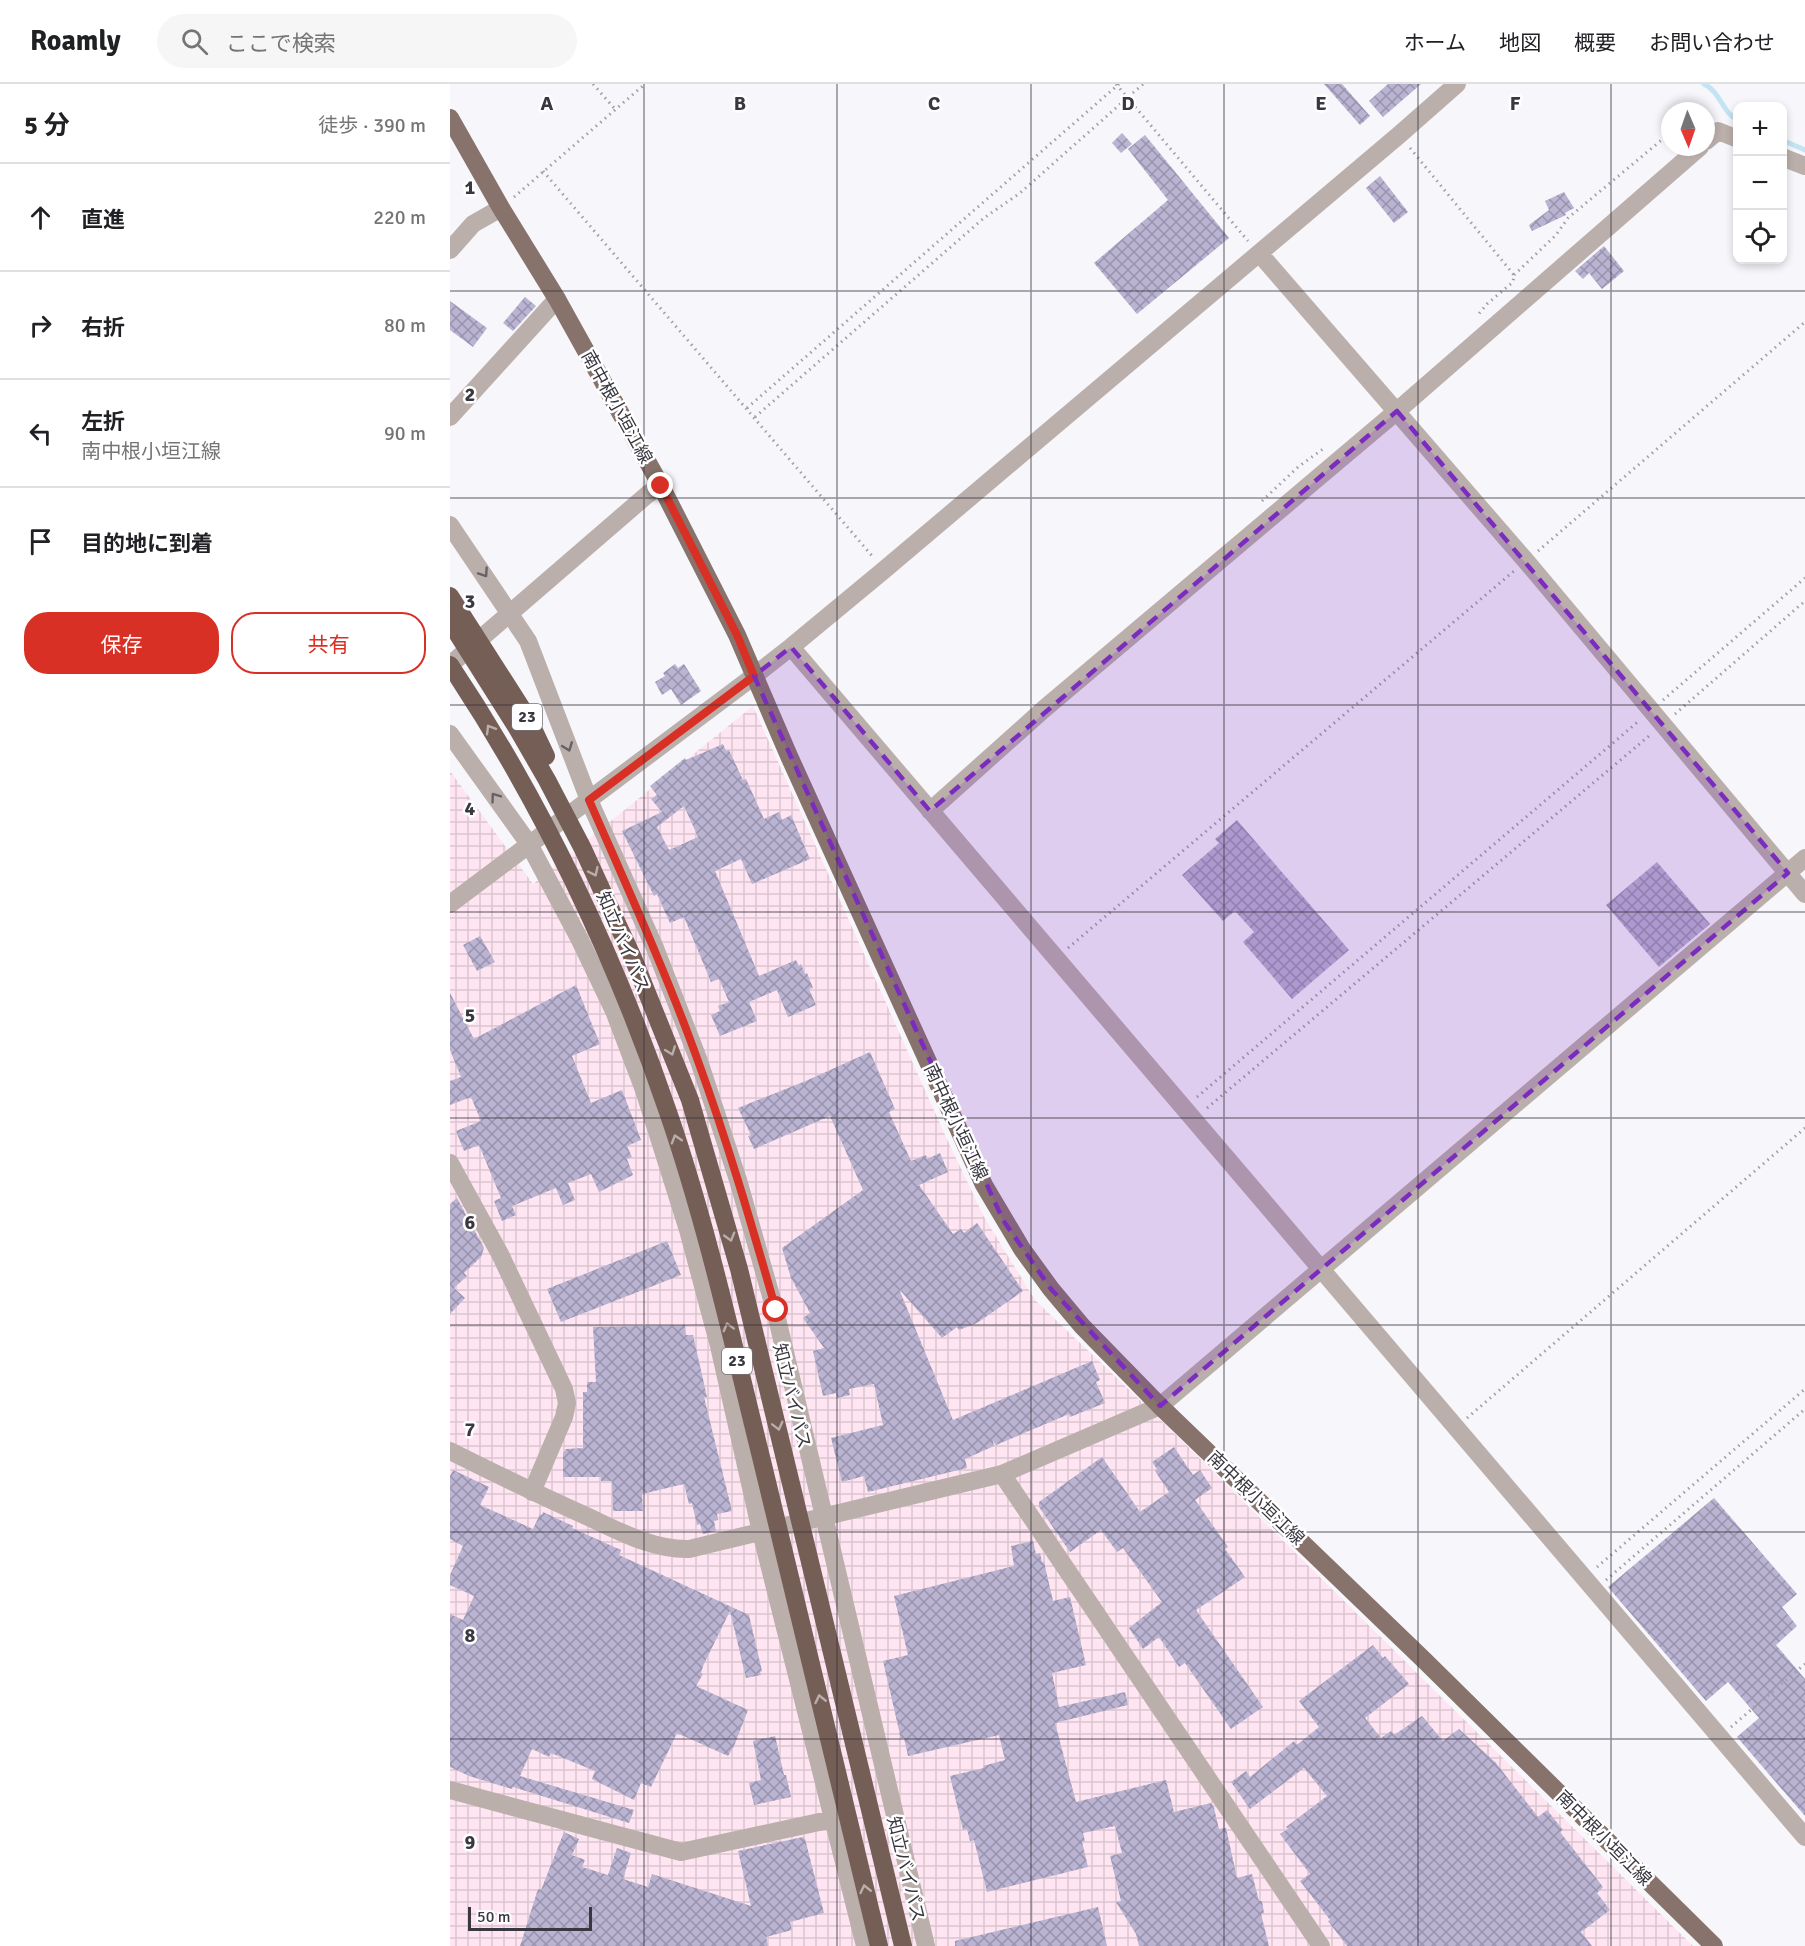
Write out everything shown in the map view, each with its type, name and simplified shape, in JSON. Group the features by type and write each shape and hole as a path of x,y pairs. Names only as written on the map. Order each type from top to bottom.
{"highway":[{"name":"23","path":"450,596 528,718 557,777 583,849"},
{"name":"知立バイパス","path":"450,622 517,728 583,849 633,957 690,1100 750,1312 903,1946"},
{"name":"知立バイパス","path":"450,665 531,797 564,862 610,964 668,1111 688,1176 739,1367 879,1946"}],"main road":[{"name":"南中根小垣江線","path":"450,118 501,208 557,299 661,486 737,635 984,1185 1022,1249 1051,1290 1082,1326 1160,1406 1424,1660 1714,1946"}],"street":[{"path":"450,904 791,646 884,570 1457,84"},
{"path":"1715,134 1718,131 1733,137"},
{"path":"930,811 1044,709 1397,411 1690,156"},
{"path":"1787,159 1805,166"},
{"path":"450,250 473,224 501,208"},
{"path":"1259,253 1664,723 1805,894"},
{"path":"450,417 557,299"},
{"path":"450,665 661,486"},
{"path":"450,525 528,640 589,800 655,948 699,1061 738,1180 776,1310 926,1946"},
{"path":"791,646 1805,1837"},
{"path":"450,734 529,844 580,940 614,1011 644,1090 688,1230 719,1346 761,1532 865,1946"},
{"path":"450,1450 532,1492 636,1539 673,1549 689,1549 1002,1474 1160,1406 1805,858"},
{"path":"450,1163 500,1254 564,1389 567,1403 564,1417 532,1492"},
{"path":"1002,1474 1321,1946"},
{"path":"450,1790 681,1852 833,1819"}],"path":[{"path":"593,84 615,109"},
{"path":"501,208 645,84"},
{"path":"755,417 984,218 1020,193 1143,84"},
{"path":"747,408 1118,85 1259,253"},
{"path":"1399,135 1514,275"},
{"path":"1474,320 1487,304 1513,282 1514,275 1556,235 1568,218 1661,140"},
{"path":"543,171 884,570"},
{"path":"1056,957 1526,561 1805,322"},
{"path":"1258,504 1298,466 1330,444"},
{"path":"1189,1113 1805,578"},
{"path":"1189,1113 1664,723 1805,601"},
{"path":"1456,1427 1805,1128"},
{"path":"1589,1584 1805,1389"},
{"path":"1589,1584 1805,1409"},
{"path":"1720,1737 1805,1664"}],"highlighted area":[{"path":"1397,411 1788,873 1160,1406 1051,1289 1003,1220 754,676 791,647 930,811"}],"shaded area":[{"path":"753,706 946,1137 984,1217 1035,1300 1164,1423 1693,1946 450,1946 450,771 533,884"}],"building":[{"path":"1324,84 1342,84 1370,116 1360,125"},
{"path":"1388,84 1421,84 1383,117 1369,101"},
{"path":"1122,133 1132,144 1121,153 1112,143"},
{"path":"1145,135 1229,238 1137,314 1094,263 1168,200 1128,149"},
{"path":"1380,176 1408,212 1394,223 1366,188"},
{"path":"1564,192 1574,208 1565,213 1566,215 1532,231 1529,225 1549,210 1545,201"},
{"path":"1604,246 1624,271 1602,289 1589,273 1583,279 1575,271"},
{"path":"525,297 536,306 513,331 503,323"},
{"path":"450,301 487,328 473,347 450,330"},
{"path":"675,664 678,668 684,664 701,691 681,705 671,689 662,695 655,682 665,676 663,673"},
{"path":"723,744 726,751 729,750 743,780 746,779 764,819 779,812 782,820 791,815 810,859 752,884 741,859 715,871 759,976 796,960 799,966 801,964 805,974 807,973 813,988 809,989 816,1005 788,1017 777,990 749,1002 757,1021 720,1036 711,1015 720,1011 718,1006 729,1002 719,979 711,982 684,917 670,923 657,894 654,896 622,831 662,812 651,799 657,795 650,786 685,758 686,760","holes":["684,806 698,837 669,850 657,827"]},
{"path":"1237,820 1349,950 1292,999 1243,942 1254,932 1235,911 1223,921 1182,875 1219,843 1215,839"},
{"path":"1657,862 1710,924 1659,967 1606,905"},
{"path":"480,936 495,962 477,971 463,945"},
{"path":"576,985 600,1044 572,1056 591,1103 622,1090 641,1140 627,1146 632,1157 627,1159 633,1175 599,1192 591,1174 568,1183 575,1200 563,1205 556,1188 512,1206 516,1215 502,1221 494,1201 501,1198 479,1145 464,1151 456,1131 481,1121 471,1097 450,1105 450,1081 461,1077 450,1050 450,993 474,1039"},
{"path":"870,1052 895,1109 889,1112 911,1161 926,1155 927,1159 940,1153 948,1172 919,1185 953,1234 961,1229 964,1233 977,1223 1023,1291 977,1323 959,1330 957,1327 942,1338 899,1289 953,1420 1092,1361 1100,1380 1096,1382 1105,1403 1070,1417 1069,1414 996,1445 993,1441 994,1446 965,1459 967,1468 868,1492 864,1476 842,1482 831,1438 883,1425 874,1384 849,1389 850,1395 837,1398 836,1393 823,1396 813,1351 824,1348 803,1318 810,1313 791,1278 782,1248 863,1190 830,1116 754,1149 748,1136 751,1135 738,1108"},
{"path":"457,1198 484,1248 481,1257 464,1273 467,1276 454,1288 465,1298 450,1314 450,1204"},
{"path":"667,1241 681,1275 561,1322 547,1289"},
{"path":"685,1325 686,1335 693,1335 707,1397 704,1397 732,1511 717,1514 718,1520 714,1521 716,1531 703,1534 700,1524 697,1525 692,1503 689,1504 684,1484 642,1494 643,1511 613,1511 612,1481 601,1481 601,1477 563,1477 563,1453 566,1449 583,1448 583,1392 587,1392 587,1382 596,1382 593,1327"},
{"path":"1174,1447 1193,1475 1200,1470 1212,1488 1195,1500 1228,1547 1225,1549 1245,1577 1196,1610 1263,1707 1231,1729 1185,1663 1179,1667 1159,1637 1143,1649 1129,1628 1162,1602 1123,1548 1117,1552 1101,1530 1070,1552 1039,1507 1039,1502 1102,1457 1140,1512 1169,1492 1155,1471 1157,1469 1152,1462"},
{"path":"453,1470 489,1487 480,1505 533,1529 543,1512 621,1550 619,1555 749,1615 761,1675 746,1678 730,1611 703,1666 701,1673 703,1674 696,1686 748,1710 728,1756 677,1733 651,1787 641,1783 634,1800 592,1779 595,1771 551,1753 549,1757 532,1749 520,1776 634,1810 629,1823 513,1787 512,1789 469,1776 450,1767 450,1614 463,1620 474,1596 450,1585 450,1575 463,1546 450,1539 450,1476"},
{"path":"1714,1498 1797,1594 1782,1607 1797,1626 1776,1645 1805,1679 1805,1816 1737,1737 1759,1718 1728,1682 1706,1701 1608,1587"},
{"path":"1033,1541 1036,1554 1040,1553 1042,1562 1044,1562 1053,1601 1070,1597 1086,1665 1052,1673 1059,1707 1125,1692 1128,1705 1055,1723 1076,1802 1166,1780 1174,1812 1211,1803 1219,1829 1226,1828 1237,1878 1252,1874 1259,1901 1262,1901 1264,1913 1261,1914 1269,1946 1139,1946 1136,1934 1116,1902 1121,1901 1110,1856 1122,1853 1115,1826 1083,1833 1085,1841 1082,1842 1088,1867 987,1892 974,1840 970,1841 967,1829 963,1830 950,1776 984,1768 983,1766 1005,1760 999,1735 908,1756 904,1738 901,1739 883,1661 908,1655 894,1596 1014,1566 1011,1546"},
{"path":"1373,1645 1409,1684 1365,1718 1381,1738 1391,1731 1394,1735 1422,1716 1443,1741 1459,1729 1496,1763 1538,1817 1547,1810 1563,1830 1560,1832 1603,1887 1597,1893 1610,1910 1581,1932 1592,1946 1347,1946 1328,1921 1330,1920 1300,1881 1310,1874 1280,1834 1327,1796 1304,1768 1250,1809 1231,1782 1246,1771 1250,1777 1294,1741 1297,1745 1319,1727 1299,1701"},
{"path":"775,1736 791,1797 754,1805 749,1783 761,1780 753,1741"},
{"path":"564,1832 579,1839 572,1855 585,1860 582,1867 608,1875 617,1848 631,1853 623,1879 648,1887 652,1874 751,1906 738,1851 803,1837 824,1913 790,1922 792,1930 766,1937 768,1946 520,1946 538,1889 541,1890"},
{"path":"1098,1907 1107,1946 955,1946 955,1941"}],"waterway":[{"path":"1704,84 1714,92 1733,117"},
{"path":"1787,142 1805,150"}],"route":[{"path":"661,486 737,635 754,676 589,800 655,948 699,1061 738,1180 776,1310"}]}
